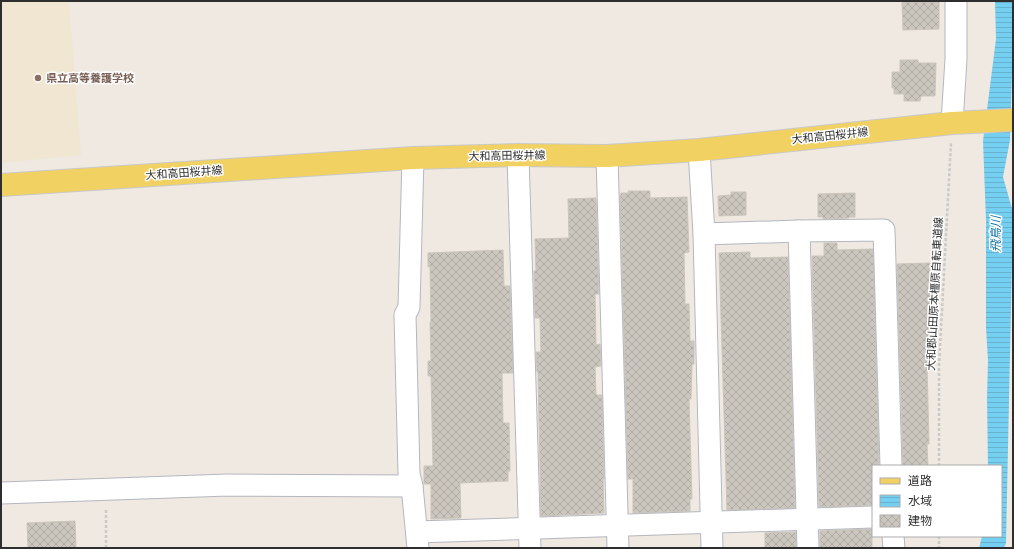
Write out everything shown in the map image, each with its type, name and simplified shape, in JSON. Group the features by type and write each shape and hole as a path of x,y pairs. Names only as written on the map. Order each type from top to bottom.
{"main road":[{"name":"大和高田桜井線","path":"1,185 413,158 518,155 607,156 699,150 957,123 1013,120"}],"street":[{"path":"956,1 957,123"},
{"path":"699,150 704,234 712,548"},
{"path":"518,155 530,538"},
{"path":"607,156 618,548"},
{"path":"413,158 409,307 405,315 409,474 412,486 418,540 530,538 618,525 872,517"},
{"path":"704,234 884,230 891,465"},
{"path":"799,231 808,548"},
{"path":"1,493 228,485 412,486"},
{"path":"893,537 894,548"}],"path":[{"name":"大和郡山田原本橿原自転車道線","path":"939,465 939,366 957,123"},
{"path":"106,490 106,548"},
{"path":"939,537 939,548"}],"shaded area":[{"name":"県立高等養護学校","path":"1,1 69,1 81,155 1,163"}],"water":[{"name":"飛鳥川","path":"995,1 1012,1 1013,38 1010,140 1003,177 1013,212 1006,543 1004,548 979,548 982,537 1002,537 1002,465 988,465 986,221 983,141 996,39"}],"building":[{"path":"902,1 939,1 939,29 903,30"},
{"path":"900,60 918,60 918,63 936,63 935,96 921,96 920,101 904,101 904,94 894,94 894,88 892,88 892,72 900,72"},
{"path":"628,191 650,191 650,198 687,197 689,252 684,253 685,304 689,304 690,341 694,341 691,399 689,399 692,499 690,499 690,511 633,513 633,479 628,479 620,197 621,193 629,193"},
{"path":"731,192 746,192 746,215 719,216 718,196 731,195"},
{"path":"855,193 855,217 823,219 823,217 818,217 818,194"},
{"path":"596,198 599,294 595,294 596,345 600,344 601,366 595,367 596,395 602,395 604,513 541,516 538,372 536,352 541,352 540,318 535,318 535,239 569,238 568,199"},
{"path":"824,243 837,243 837,250 873,249 879,465 872,465 872,505 819,507 812,256 824,256"},
{"path":"503,250 504,286 510,286 513,373 502,373 503,423 509,423 510,471 508,471 508,481 460,483 461,518 431,519 431,484 424,484 424,466 433,466 431,376 428,376 428,361 431,361 431,322 430,266 428,267 428,253"},
{"path":"750,252 750,258 788,257 795,508 727,510 719,253"},
{"path":"930,263 929,364 927,365 929,444 927,444 928,465 903,465 897,264"},
{"path":"75,521 76,548 28,548 27,523"},
{"path":"872,529 872,548 820,548 820,531"},
{"path":"796,532 796,548 765,548 765,533"}],"place":[{"name":"県立高等養護学校","path":"38,78"}]}
